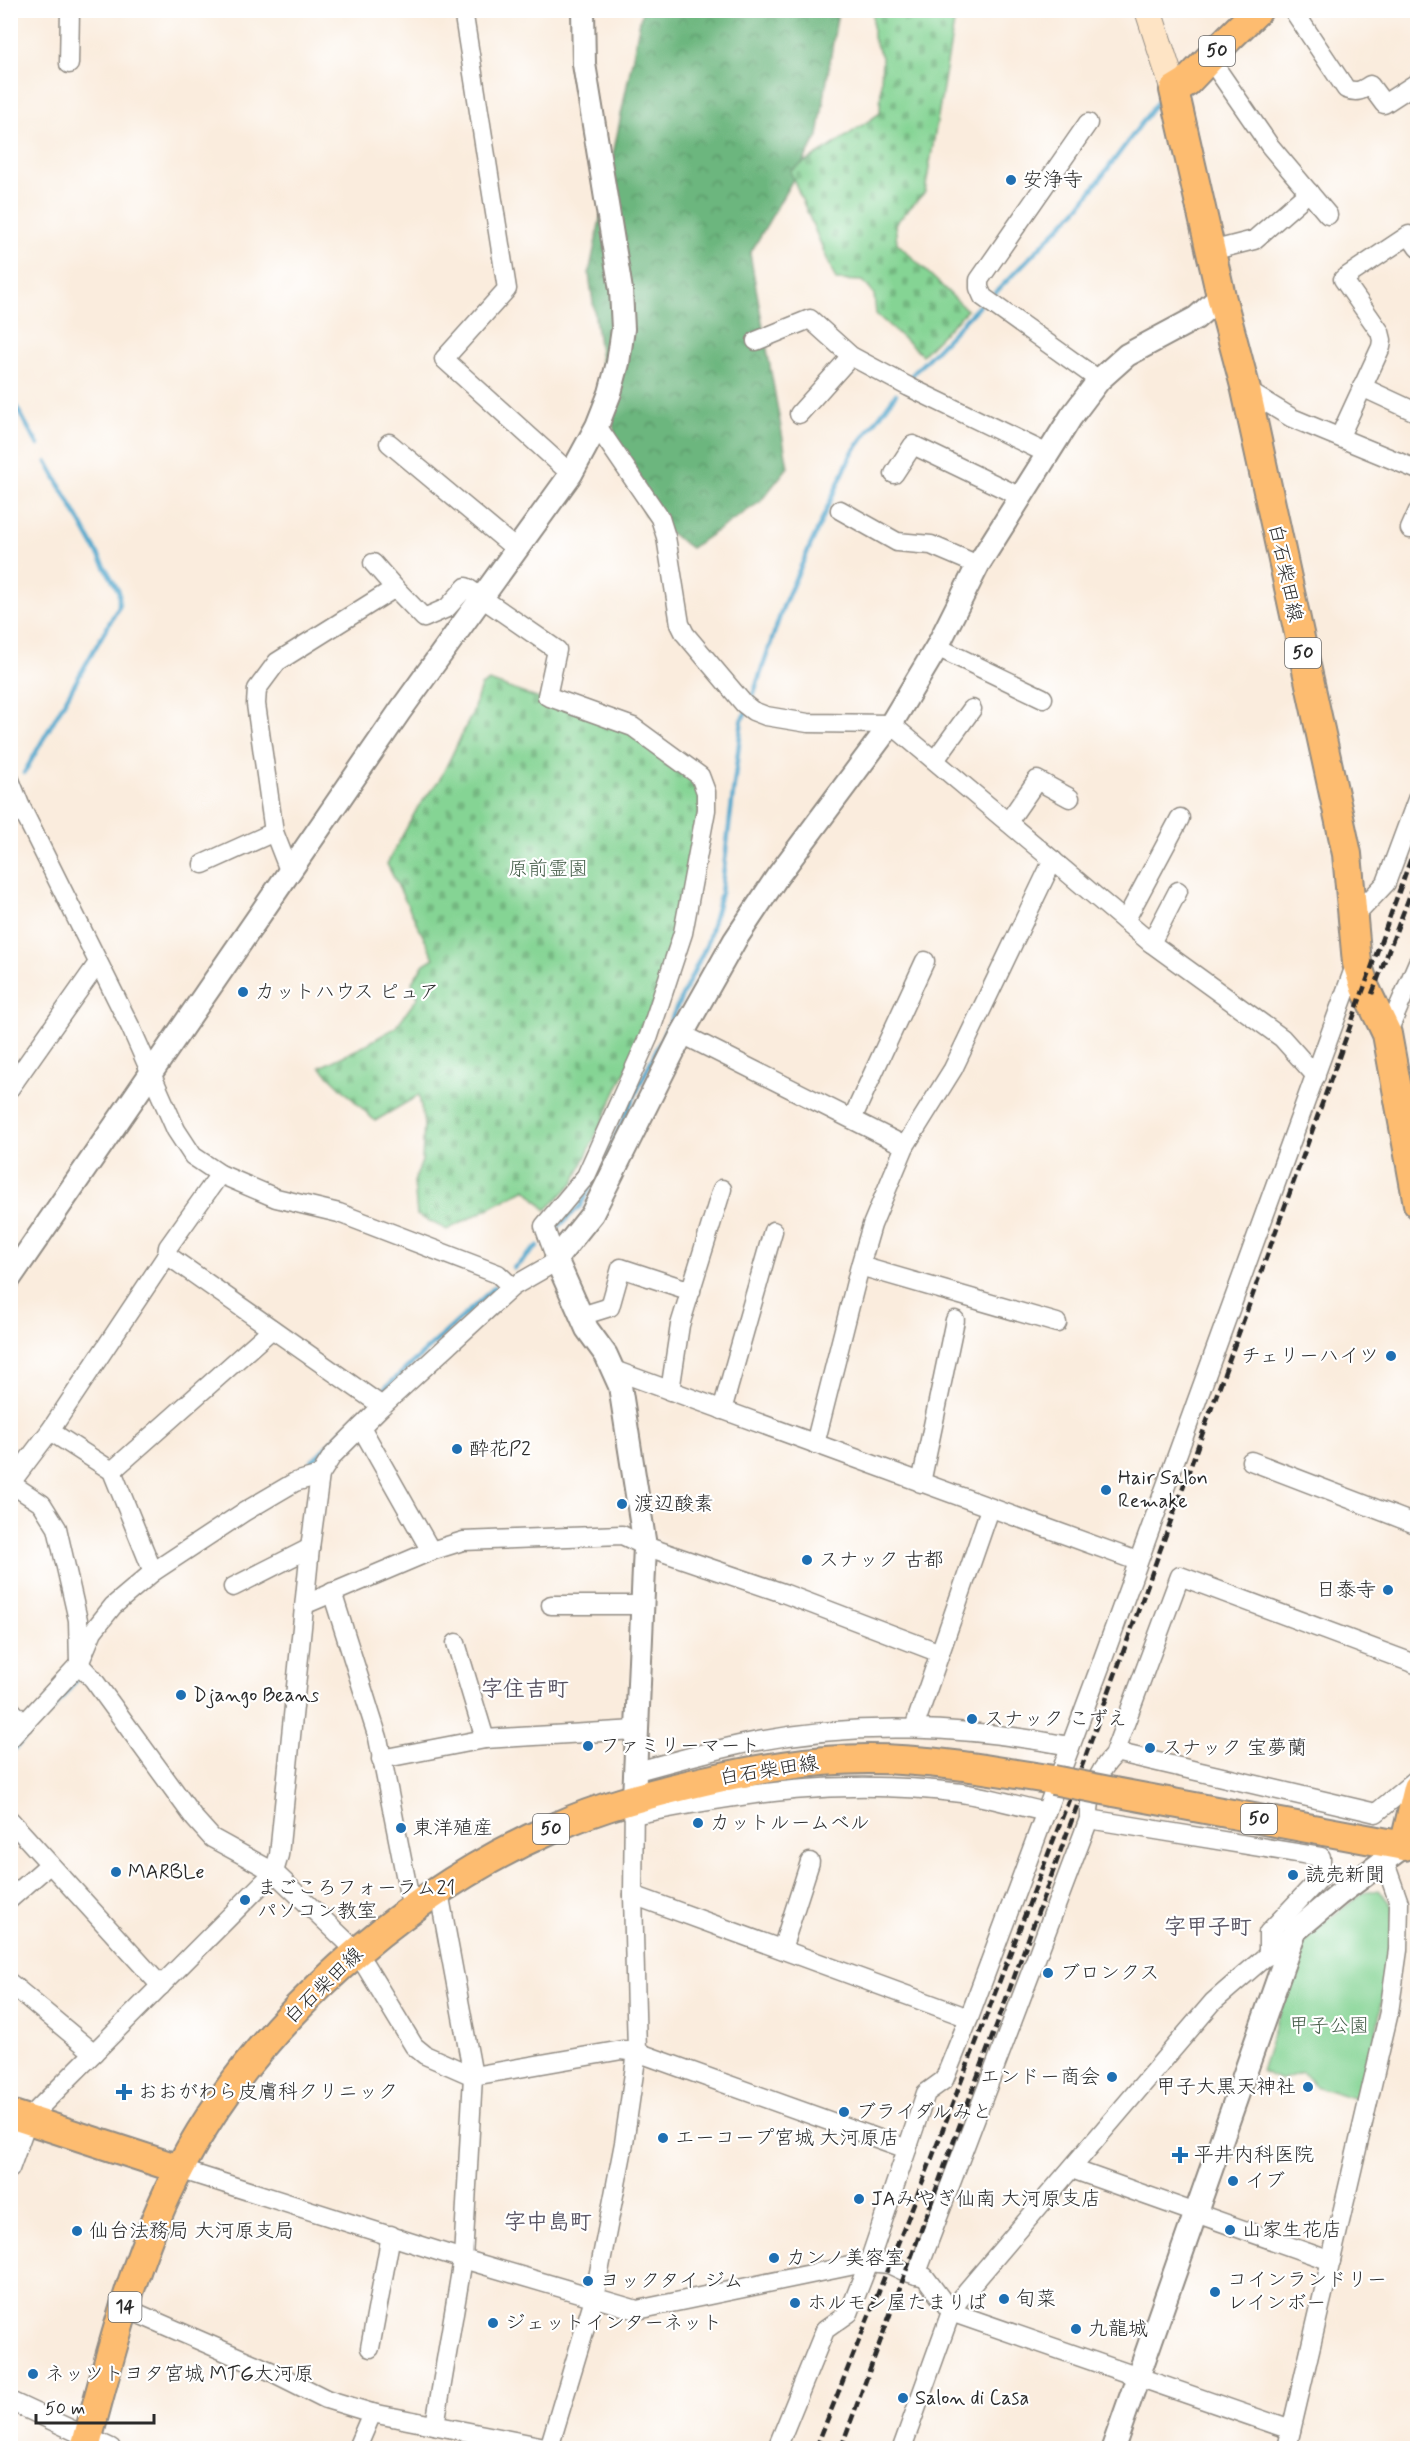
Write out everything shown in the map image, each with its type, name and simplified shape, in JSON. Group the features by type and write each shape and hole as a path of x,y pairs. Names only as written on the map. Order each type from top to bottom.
{"main road":[{"path":"1148,10 1174,90"},
{"name":"50","path":"1174,90 1187,82 1258,10"},
{"name":"白石柴田線","path":"1174,90 1221,296 1246,390 1347,854 1357,963 1365,988 1387,1034 1418,1204"},
{"name":"白石柴田線","path":"179,2169 226,2096 259,2052 324,1982 356,1953 412,1910 504,1852 553,1828 634,1795 790,1764 867,1759 935,1762 1053,1780 1402,1851"},
{"path":"1402,1851 1418,1788"},
{"path":"19,2117 179,2169"},
{"name":"14","path":"95,2445 125,2308 147,2242 179,2169"}],"street":[{"path":"69,64 70,10"},
{"path":"464,10 507,289 444,359 571,474"},
{"path":"10,1278 400,711 571,474 597,426 618,363 623,329 621,290 584,64 583,10"},
{"path":"1293,10 1346,89 1353,92 1360,91 1370,85 1384,104 1418,82"},
{"path":"1210,59 1270,146 1328,215"},
{"path":"1088,123 979,280 979,288 983,297 1099,380"},
{"path":"1211,251 1254,240 1309,192"},
{"path":"1340,436 1381,347 1382,340 1380,332 1343,279 1409,235 1418,248"},
{"path":"10,2169 19,2117 94,2053 274,1872 280,1844 310,1548 320,1475 332,1456 382,1406 512,1287 552,1264 592,1214 682,1034 735,940 771,886 891,724 938,647 978,565 1071,417 1099,380 1127,354 1196,318 1221,296"},
{"path":"756,341 810,319 851,356 909,387 1048,454"},
{"path":"799,414 851,356"},
{"path":"1362,387 1418,413"},
{"path":"1246,390 1292,418 1418,470"},
{"path":"597,426 660,518 666,537 680,624 748,708 766,716 808,723 891,724 1151,943 1282,1038 1316,1076"},
{"path":"389,443 517,549"},
{"path":"894,474 913,445 1021,497"},
{"path":"840,510 897,542 931,545 978,565"},
{"path":"1410,529 1418,511"},
{"path":"125,2308 326,2398 372,2413 549,2448 594,2298 624,2143 637,2052 633,1895 634,1795 645,1546 624,1407 614,1370 587,1329 544,1226 586,1176 649,1036 673,963 690,900 706,810 706,792 700,777 633,727 547,696 557,650 482,598 466,587 447,608 424,618 373,563"},
{"path":"290,873 274,832 256,704 257,689 277,662 395,588"},
{"path":"938,647 1043,698"},
{"path":"935,760 972,709"},
{"path":"10,780 20,805 131,1028 176,1130 193,1156 220,1174 276,1198 339,1213 498,1274 512,1287"},
{"path":"1008,822 1037,780 1070,798"},
{"path":"1354,917 1386,883 1418,797"},
{"path":"10,822 20,805"},
{"path":"1125,921 1180,818"},
{"path":"202,864 274,832"},
{"path":"815,1444 872,1225 905,1146 953,1069 1053,860"},
{"path":"1151,943 1178,891"},
{"path":"852,1119 925,961"},
{"path":"10,1088 98,963"},
{"path":"777,2448 825,2330 849,2313 869,2262 926,2093 944,2080 969,2018 1357,963"},
{"path":"1387,1034 1418,963"},
{"path":"682,1034 905,1146"},
{"path":"220,1174 168,1247 167,1255 50,1431 11,1484 42,1504 57,1528 78,1620 79,1664 93,1679 195,1819 212,1838 274,1872 356,1953 414,2046 425,2055 473,2076 622,2050 637,2052 907,2149"},
{"path":"670,1390 680,1325 722,1189"},
{"path":"722,1410 773,1231"},
{"path":"167,1255 382,1406"},
{"path":"860,1266 1057,1323"},
{"path":"581,1316 610,1307 621,1268 691,1291"},
{"path":"921,1483 955,1320"},
{"path":"112,1471 272,1329"},
{"path":"614,1370 1137,1561"},
{"path":"361,1427 431,1551"},
{"path":"50,1431 112,1471 153,1572"},
{"path":"1251,1461 1418,1525"},
{"path":"10,1739 79,1664 93,1631 113,1606 153,1572 244,1512 295,1482 320,1475"},
{"path":"914,1728 990,1509"},
{"path":"306,1604 431,1551 463,1541 622,1535 645,1546 783,1593 940,1653"},
{"path":"233,1587 310,1548"},
{"path":"916,2275 1089,1819 1088,1803 1102,1768 1115,1752 1180,1576 1418,1665"},
{"path":"332,1592 378,1738 412,1910"},
{"path":"551,1605 642,1605"},
{"path":"456,1642 485,1739"},
{"path":"10,1709 24,1724"},
{"path":"634,1795 754,1742 859,1729 953,1729 1014,1736 1070,1746"},
{"path":"381,1758 485,1739 636,1730"},
{"path":"1115,1752 1376,1813 1418,1778"},
{"path":"634,1795 717,1798 782,1789 845,1785 963,1794 1046,1812"},
{"path":"1089,1819 1321,1857 1320,1877 1268,1932 1268,1956"},
{"path":"12,1826 50,1864 161,1986"},
{"path":"902,2448 951,2312 1213,2002 1295,1931 1402,1851"},
{"path":"1287,2448 1389,2012 1398,1950 1402,1851"},
{"path":"782,1950 810,1862"},
{"path":"10,1899 50,1864"},
{"path":"435,2424 463,2259 473,2076 439,1892"},
{"path":"633,1895 969,2018"},
{"path":"1113,2448 1295,1931"},
{"path":"10,1983 94,2053"},
{"path":"179,2169 463,2259 636,2310 869,2262 889,2264 924,2277 951,2312 1291,2430"},
{"path":"1072,2169 1331,2261"},
{"path":"370,2348 391,2235"},
{"path":"10,2401 95,2445"},
{"path":"357,2448 372,2413"}],"green space":[{"path":"642,11 838,11 818,136 750,254 788,467 760,502 691,548 645,515 618,449 604,380 589,274"},
{"path":"873,11 956,11 925,192 895,224 897,243 967,310 922,355 876,314 874,294 863,281 836,280 790,171 880,113 882,57 873,38"},
{"name":"原前霊園","path":"489,681 629,731 694,779 702,793 685,908 645,1029 574,1182 546,1210 526,1189 447,1230 417,1215 414,1182 422,1161 424,1124 419,1095 375,1121 320,1067 395,1028 418,997 412,982 424,964 434,958 387,864 418,807 440,779 472,714 481,686"},
{"name":"甲子公園","path":"1379,1890 1392,1906 1391,1955 1363,2101 1315,2086 1302,2072 1281,2080 1261,2071 1301,1947 1323,1923 1363,1893"}],"waterway":[{"path":"995,293 1080,206 1158,101"},
{"path":"908,379 980,305"},
{"path":"750,704 784,604 852,453 896,394"},
{"path":"10,396 38,445"},
{"path":"24,773 119,606 119,592 47,462"},
{"path":"555,1230 580,1206 591,1187 707,944 721,893 742,719 746,712"},
{"path":"514,1268 538,1246"},
{"path":"382,1391 495,1287"},
{"path":"312,1461 365,1408"},
{"path":"10,1753 54,1708 76,1680"}],"railway":[{"path":"816,2448 930,2163 1083,1763 1418,839"},
{"path":"1372,994 1418,874"},
{"path":"841,2448 1084,1787"}],"place":[{"name":"安浄寺","path":"1011,180"},
{"name":"カットハウス ピュア","path":"243,992"},
{"name":"チェリーハイツ","path":"1391,1356"},
{"name":"酔花P2","path":"457,1449"},
{"name":"Hair Salon Remake","path":"1106,1490"},
{"name":"渡辺酸素","path":"622,1504"},
{"name":"スナック 古都","path":"807,1560"},
{"name":"日泰寺","path":"1388,1590"},
{"name":"Django Beans","path":"181,1695"},
{"name":"スナック こずえ","path":"972,1719"},
{"name":"ファミリーマート","path":"588,1746"},
{"name":"スナック 宝夢蘭","path":"1150,1748"},
{"name":"カットルームベル","path":"698,1823"},
{"name":"東洋殖産","path":"401,1828"},
{"name":"MARBLe","path":"116,1872"},
{"name":"読売新聞","path":"1293,1875"},
{"name":"まごころフォーラム21 パソコン教室","path":"245,1900"},
{"name":"ブロンクス","path":"1048,1973"},
{"name":"エンドー商会","path":"1112,2077"},
{"name":"甲子大黒天神社","path":"1308,2087"},
{"name":"おおがわら皮膚科クリニック","path":"124,2092"},
{"name":"ブライダルみと","path":"844,2112"},
{"name":"エーコープ宮城 大河原店","path":"663,2138"},
{"name":"平井内科医院","path":"1180,2155"},
{"name":"イブ","path":"1233,2181"},
{"name":"JAみやぎ仙南 大河原支店","path":"859,2199"},
{"name":"山家生花店","path":"1230,2230"},
{"name":"仙台法務局 大河原支局","path":"77,2231"},
{"name":"カンノ美容室","path":"774,2258"},
{"name":"ヨックタイ ジム","path":"588,2281"},
{"name":"コインランドリー レインボー","path":"1215,2292"},
{"name":"旬菜","path":"1004,2299"},
{"name":"ホルモン屋たまりば","path":"795,2303"},
{"name":"ジェットインターネット","path":"493,2323"},
{"name":"九龍城","path":"1076,2329"},
{"name":"ネッツトヨタ宮城 MTG大河原","path":"33,2374"},
{"name":"Salon di Casa","path":"903,2398"}],"district":[{"name":"字住吉町","path":"525,1690"},
{"name":"字甲子町","path":"1208,1928"},
{"name":"字中島町","path":"548,2223"}]}
